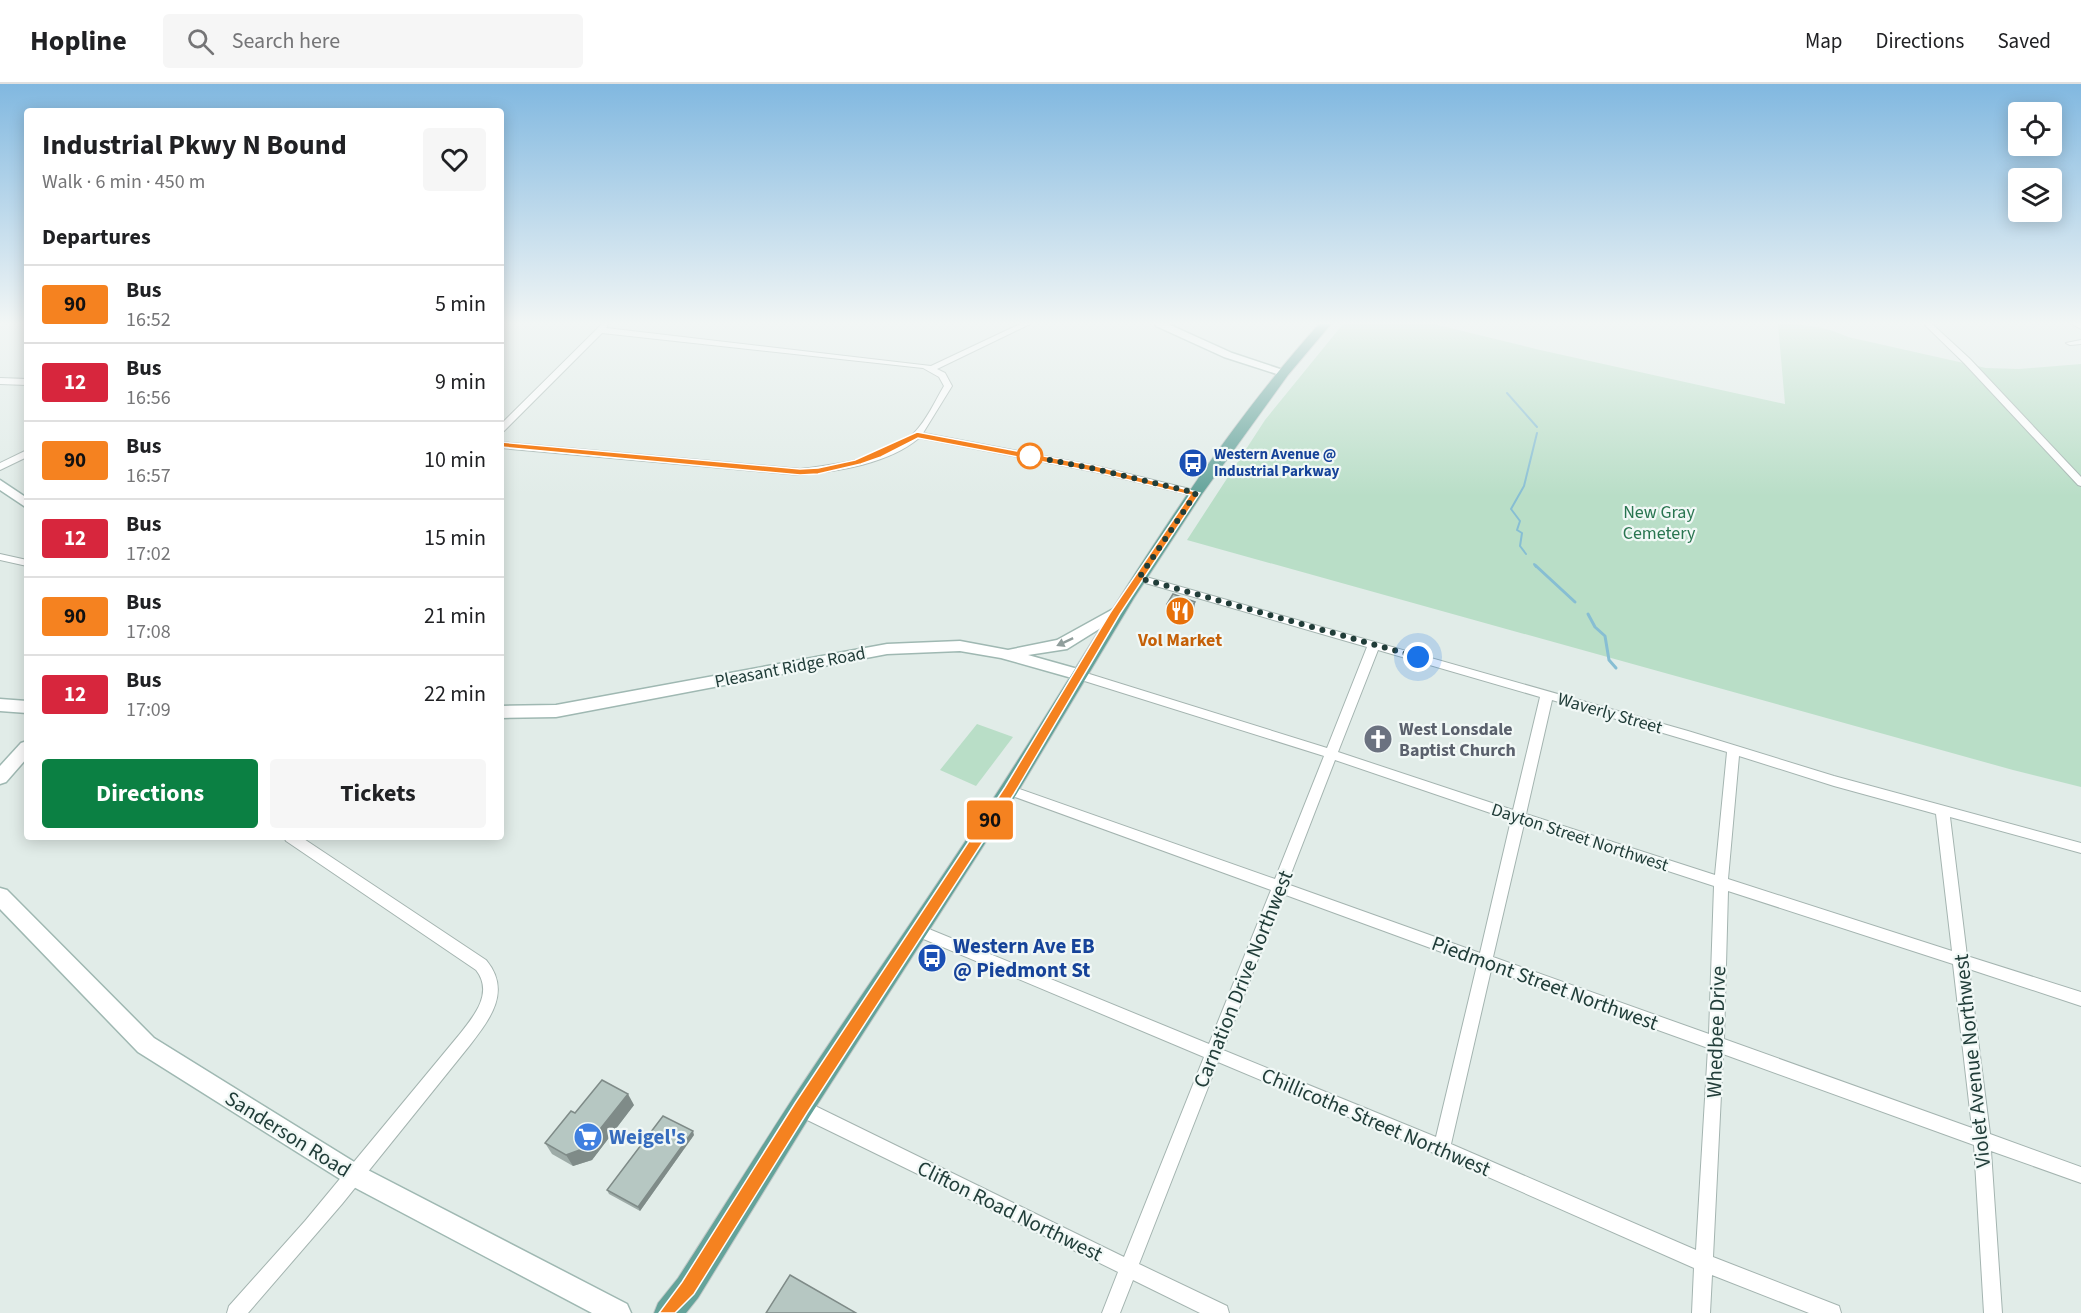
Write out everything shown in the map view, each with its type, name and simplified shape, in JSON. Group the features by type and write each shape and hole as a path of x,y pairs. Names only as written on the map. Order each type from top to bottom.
{"main road":[{"path":"668,1313 688,1288 801,1108 919,931 1009,790 1115,613 1196,493 1276,381"}],"street":[{"path":"504,426 549,381"},
{"path":"504,445 800,472 818,471 878,455 917,435 948,386 945,381"},
{"path":"1986,381 2081,483"},
{"path":"917,435 1096,469 1196,493"},
{"path":"0,467 24,455"},
{"path":"0,475 13,462"},
{"path":"0,484 24,502"},
{"path":"0,557 24,562"},
{"name":"Waverly Street","path":"1139,578 1688,735 1733,751 2081,848"},
{"path":"1001,653 1029,652 1061,645 1115,613"},
{"name":"Carnation Drive Northwest","path":"1111,1313 1374,645"},
{"name":"Pleasant Ridge Road","path":"504,712 556,711 887,649 960,646 1001,653 1079,675"},
{"name":"Dayton Street Northwest","path":"1079,675 1331,754 1518,817 2081,999"},
{"path":"1442,1148 1547,694"},
{"path":"0,705 24,707"},
{"path":"0,777 24,750"},
{"name":"Whedbee Drive","path":"1701,1313 1716,1045 1721,883 1733,751"},
{"name":"Piedmont Street Northwest","path":"1009,790 2081,1175"},
{"name":"Violet Avenue Northwest","path":"1942,810 1982,1139 1993,1313"},
{"path":"236,1313 356,1176 472,1029 491,997 492,984 489,974 481,965 295,840"},
{"name":"Sanderson Road","path":"0,896 146,1045 356,1176 618,1313"},
{"name":"Chillicothe Street Northwest","path":"919,931 1442,1148 1705,1263 1832,1313"},
{"name":"Clifton Road Northwest","path":"801,1108 1220,1313"}],"green space":[{"name":"New Gray Cemetery","path":"1296,381 1682,381 1785,404 1783,381 2081,381 2081,787 1187,540 1265,420"},
{"path":"977,724 1013,737 976,786 940,770"}],"building":[{"path":"1173,594 1195,602 1190,610 1167,604"},
{"path":"602,1080 628,1094 585,1148 566,1155 545,1143 571,1111 575,1113"},
{"name":"Weigel's","path":"663,1116 693,1131 638,1207 607,1190"},
{"path":"790,1275 856,1313 766,1313"}],"waterway":[{"path":"1507,393 1537,427"},
{"path":"1526,554 1520,546 1522,533 1517,530 1520,521 1511,509 1524,486 1537,433"},
{"path":"1535,565 1575,602"},
{"path":"1588,614 1595,627 1605,636 1609,660 1616,668"}],"bus line":[{"name":"90","path":"504,445 800,472 818,471 858,462 878,455 917,435 1096,469 1196,493 1115,613 1009,790 919,931 801,1108 688,1288 668,1313"}],"place":[{"name":"Western Avenue @ Industrial Parkway","path":"1193,463"},
{"name":"Vol Market","path":"1180,611"},
{"name":"West Lonsdale Baptist Church","path":"1378,739"},
{"name":"Western Ave EB @ Piedmont St","path":"932,958"},
{"name":"Weigel's","path":"588,1137"}],"route":[{"path":"1030,456 1024,455 1096,469 1196,493 1139,578 1418,657"}]}
